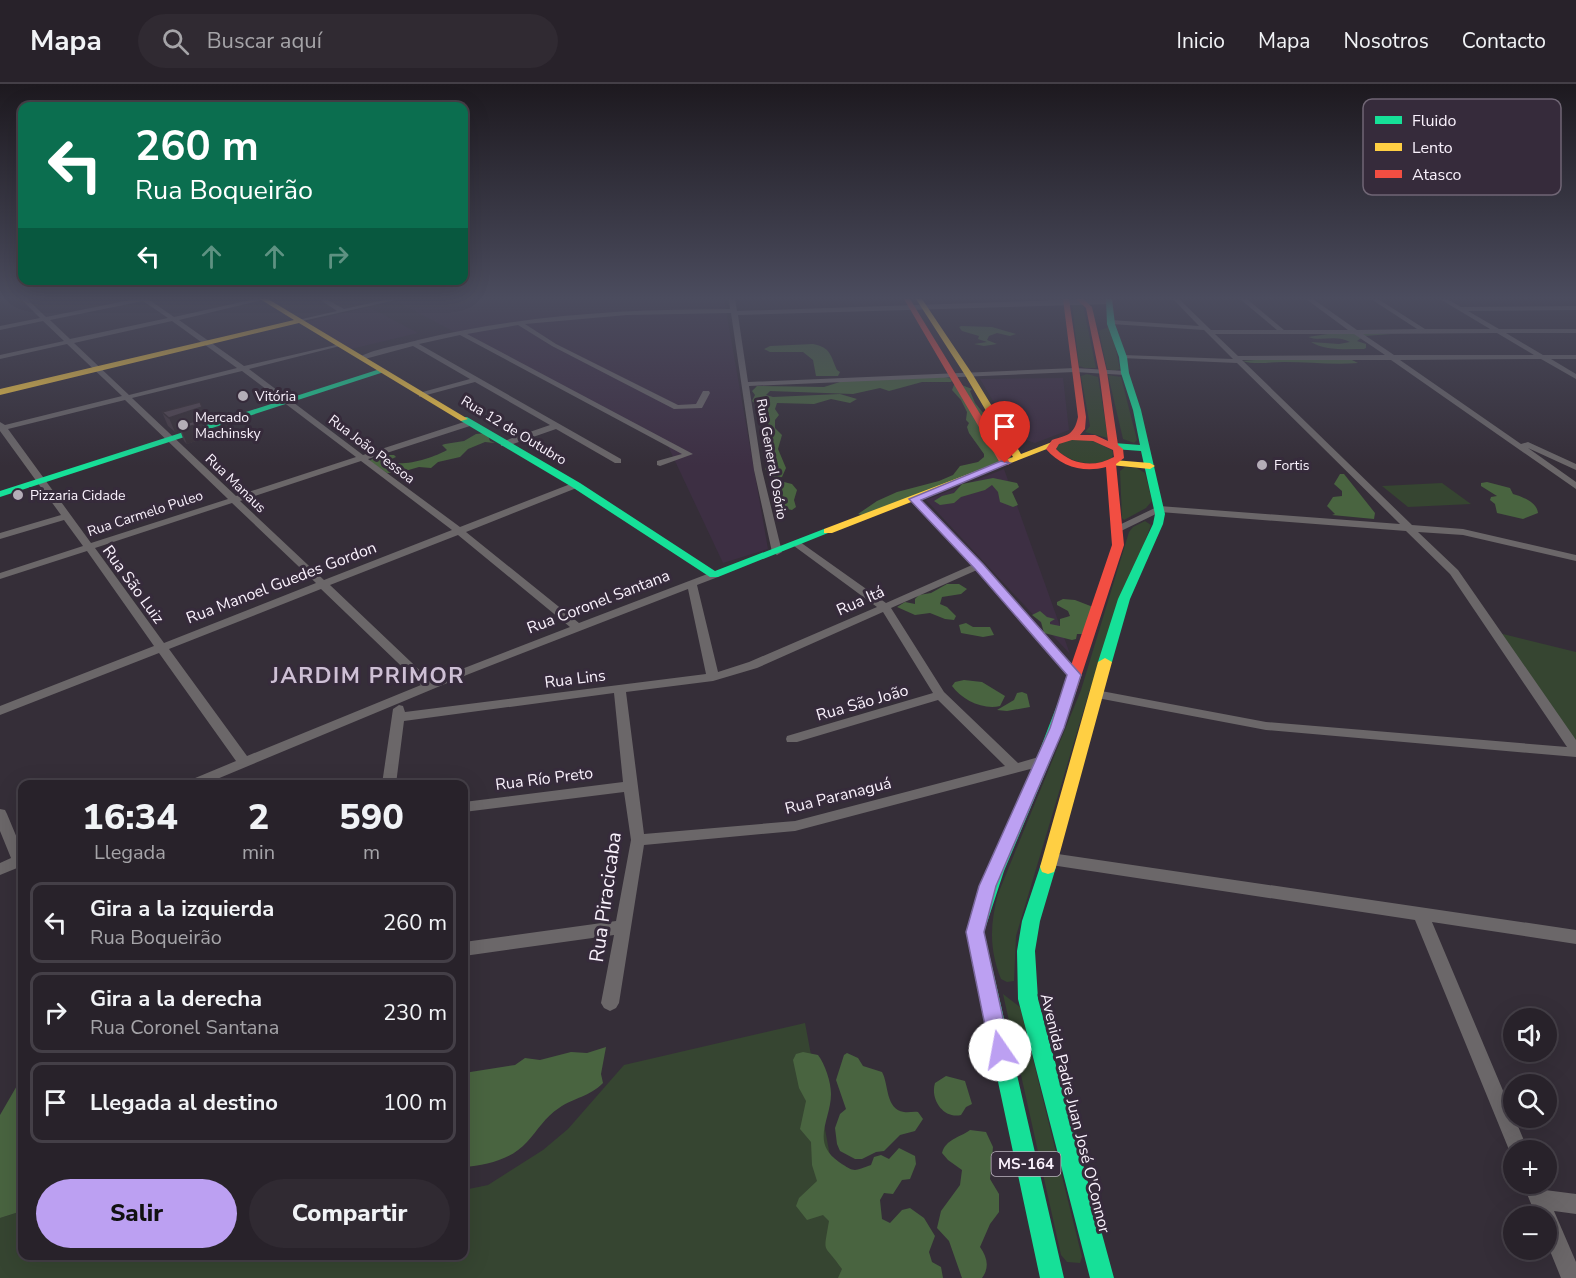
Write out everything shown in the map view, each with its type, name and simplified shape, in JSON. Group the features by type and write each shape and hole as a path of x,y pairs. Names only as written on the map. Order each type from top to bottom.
{"main road":[{"path":"0,392 159,355"},
{"name":"Rua 12 de Outubro","path":"355,355 576,485 714,575"},
{"path":"939,355 1005,463"},
{"path":"956,355 1018,457"},
{"path":"1072,437 1082,424 1075,355"},
{"name":"MS-164","path":"1052,1278 975,932 988,886 1057,728 1118,545 1113,464 1120,455 1114,445 1100,355"},
{"name":"Avenida Padre Juan José O'Connor","path":"1102,1278 1028,999 1026,951 1031,921 1051,859 1124,599 1158,524 1159,509 1150,466 1137,410 1125,373 1123,357"},
{"path":"0,494 383,371"},
{"path":"1072,437 1095,438 1114,445 1145,448"},
{"name":"Rua Coronel Santana","path":"714,575 915,499 1052,445 1059,440 1072,437"},
{"path":"1052,445 1054,454 1094,478 1115,500"},
{"name":"Rua Coronel Santana","path":"1018,457 1098,467 1113,464 1150,466"}],"street":[{"name":"Rua Manaus","path":"83,355 429,686"},
{"name":"Rua João Pessoa","path":"224,355 459,531 578,628"},
{"path":"1,427 299,355"},
{"path":"361,358 373,355"},
{"path":"432,355 618,461"},
{"path":"501,355 689,454 660,463"},
{"path":"572,355 677,407 702,405 706,393"},
{"name":"Rua General Osório","path":"741,355 758,470 777,552"},
{"path":"1234,355 1454,572 1576,751"},
{"path":"1386,355 1576,486"},
{"path":"1540,355 1576,377"},
{"path":"1123,357 1399,364 1576,363"},
{"path":"1240,361 1576,357"},
{"path":"745,384 1075,370 1125,373"},
{"path":"422,395 476,381"},
{"name":"Rua Carmelo Puleo","path":"0,576 470,423"},
{"path":"504,444 556,426"},
{"name":"Rua São Luiz","path":"1,427 244,762"},
{"path":"1494,430 1576,467"},
{"name":"Rua Manoel Guedes Gordon","path":"0,711 576,485"},
{"path":"915,499 979,566 1074,675"},
{"path":"1118,529 1159,509 1463,532 1576,558"},
{"path":"0,536 66,516"},
{"path":"797,544 885,607 940,695 1015,768"},
{"name":"Rua Itá","path":"753,665 979,566"},
{"name":"Rua Coronel Santana","path":"202,780 429,686 714,575"},
{"path":"692,584 713,677"},
{"name":"Rua Lins","path":"399,717 713,677 753,665"},
{"name":"Rua Piracicaba","path":"610,1003 638,840 620,689"},
{"path":"1096,694 1266,726 1576,751"},
{"name":"Rua São João","path":"792,739 940,695"},
{"path":"390,780 399,717 399,699"},
{"name":"Rua Paranaguá","path":"638,840 795,826 1042,761"},
{"name":"Rua Río Preto","path":"468,806 630,786"},
{"path":"0,814 18,853"},
{"path":"1051,859 1576,937"},
{"path":"0,869 18,861"},
{"path":"1420,914 1515,1140"},
{"path":"468,948 624,927"},
{"path":"1537,1194 1572,1278"},
{"path":"1545,1194 1576,1204"}],"shaded area":[{"path":"498,355 734,355 768,549 723,563 667,444"},
{"path":"1063,378 1069,430 1035,443 1014,436 980,379"},
{"path":"1004,469 1070,654 926,500"}],"green space":[{"path":"806,355 831,355 840,372 838,376 816,376 813,360"},
{"path":"1078,355 1093,355 1096,368 1079,366"},
{"path":"1104,355 1117,355 1120,369 1115,371 1107,369"},
{"path":"1280,358 1352,360 1358,363 1242,361"},
{"path":"1087,374 1098,377 1108,438 1085,432 1090,426 1081,376"},
{"path":"1108,375 1121,377 1137,440 1134,443 1123,439"},
{"path":"944,377 953,379 951,382 922,382 889,391 880,388 853,394 770,391 766,395 773,397 840,394 857,399 850,403 831,399 814,404 777,403 775,409 779,415 775,420 775,428 782,435 778,449 786,468 782,477 772,476 765,469 770,460 766,449 768,445 762,440 764,429 759,421 758,406 752,401 755,395 752,391 757,386 824,387 843,381"},
{"path":"959,384 972,389 970,391 975,403 994,426 992,434 1011,456 1011,459 865,516 858,514 877,501 897,492 939,481 953,475 960,466 978,462 984,457 969,433 967,412 961,400 952,390 954,385"},
{"path":"487,433 490,441 495,443 485,442 468,449 460,457 438,462 431,468 419,467 398,473 387,473 369,461 379,455 394,455 396,457 387,461 400,463 417,461 447,450 442,445 464,441 476,434"},
{"path":"1065,440 1091,440 1112,450 1112,458 1098,463 1076,461 1057,450 1057,446"},
{"path":"1125,467 1137,468 1145,473 1152,501 1146,508 1124,520 1122,518 1120,471"},
{"path":"1340,474 1344,474 1375,513 1374,519 1332,515 1335,514 1327,506 1333,497 1342,496 1342,491 1334,484"},
{"path":"993,478 1017,483 1019,487 1012,492 1018,505 1013,507 1000,502 998,492 992,485 985,490 961,497 954,503 940,505 934,501 954,493 962,484"},
{"path":"780,481 792,484 797,490 794,500 796,507 792,510 779,511 776,507 778,494 775,483"},
{"path":"1487,482 1510,488 1513,494 1532,503 1538,513 1523,519 1497,513 1495,504 1490,500 1491,497 1497,496 1481,486 1481,483"},
{"path":"1442,483 1471,504 1408,507 1382,486"},
{"path":"1145,521 1151,525 1089,692 1016,936 1014,981 1007,982 1001,979 994,957 992,926 998,894 1081,690 1129,532 1133,527"},
{"path":"947,584 959,584 967,589 961,594 942,597 940,604 956,616 954,620 930,613 915,615 897,607 905,602 915,604 915,599 919,595 931,593"},
{"path":"1063,599 1075,600 1093,607 1082,634 1077,634 1076,639 1044,633 1041,622 1032,615 1040,611 1047,617 1055,619 1050,624 1060,626 1060,619 1070,616 1068,611 1057,605 1057,602"},
{"path":"966,623 973,627 990,627 994,635 983,637 961,633 959,625"},
{"path":"1499,633 1576,652 1576,742"},
{"path":"964,680 982,682 1005,696 1000,706 987,707 961,696 952,686 955,682"},
{"path":"1017,693 1027,694 1030,707 1007,711 997,710 1014,700"},
{"path":"1003,994 1020,1007 1082,1257 1080,1263 1067,1262 1061,1255"},
{"path":"805,1023 853,1278 0,1278 0,1218 18,1212 18,1260 468,1260 468,1189 488,1185 543,1150 568,1129 624,1065"},
{"path":"606,1047 601,1074 603,1083 598,1088 554,1112 514,1153 489,1163 468,1167 468,1072 515,1065 525,1058 540,1060 571,1052 587,1053"},
{"path":"803,1052 818,1055 829,1079 831,1094 824,1139 830,1154 844,1166 855,1170 871,1165 874,1157 881,1155 889,1159 899,1148 915,1156 916,1164 910,1179 902,1180 893,1194 884,1193 880,1200 882,1219 890,1223 902,1210 910,1208 924,1218 935,1236 929,1252 932,1262 941,1267 943,1278 838,1278 842,1269 825,1245 829,1221 823,1215 807,1220 796,1206 799,1198 817,1181 812,1165 811,1142 800,1129 806,1101 799,1088 793,1060 796,1054"},
{"path":"847,1053 858,1058 863,1066 882,1072 888,1095 898,1110 918,1112 923,1119 915,1131 900,1135 884,1151 862,1159 855,1159 840,1151 837,1144 835,1128 840,1114 846,1109 836,1080 844,1055"},
{"path":"946,1076 965,1081 972,1104 966,1107 961,1115 949,1114 939,1107 936,1101 935,1083"},
{"path":"18,1084 18,1212 0,1218 0,1115"},
{"path":"970,1130 986,1132 993,1147 990,1179 999,1194 999,1212 990,1224 980,1247 987,1262 982,1278 962,1278 949,1241 937,1228 941,1211 960,1185 962,1170 942,1153 950,1142"}],"building":[{"path":"200,402 202,407 169,418 162,412"},
{"path":"198,420 202,423 181,429 178,426"}],"traffic: fast":[{"path":"1105,662 1124,599 1158,524 1160,514 1122,355"},
{"path":"0,494 383,371"},
{"path":"464,419 576,485 714,575 828,531"},
{"path":"1114,446 1145,448"},
{"path":"1052,1278 975,932 996,871 1069,692"},
{"path":"1048,867 1031,921 1026,951 1028,999 1102,1278"}],"traffic: slow":[{"path":"0,392 158,355"},
{"path":"356,355 464,419"},
{"path":"956,355 1018,457"},
{"path":"828,531 1052,445"},
{"path":"1114,463 1150,466"},
{"path":"1048,867 1105,662"}],"traffic: jam":[{"path":"940,355 1005,463"},
{"path":"1072,437 1080,429 1082,417 1074,355"},
{"path":"1099,355 1113,445"},
{"path":"1072,437 1095,438 1118,449 1119,458 1111,463 1092,467 1083,467 1065,461 1051,449 1055,442 1072,437"},
{"path":"1069,692 1118,545 1111,464"}],"place":[{"name":"Vitória","path":"243,396"},
{"name":"Mercado Machinsky","path":"183,425"},
{"name":"Fortis","path":"1262,465"},
{"name":"Pizzaria Cidade","path":"18,495"}],"district":[{"name":"JARDIM PRIMOR","path":"368,675"}],"route":[{"path":"1000,1050 979,960 975,932 988,886 1057,728 1074,675 979,566 915,499 1005,463"}]}
